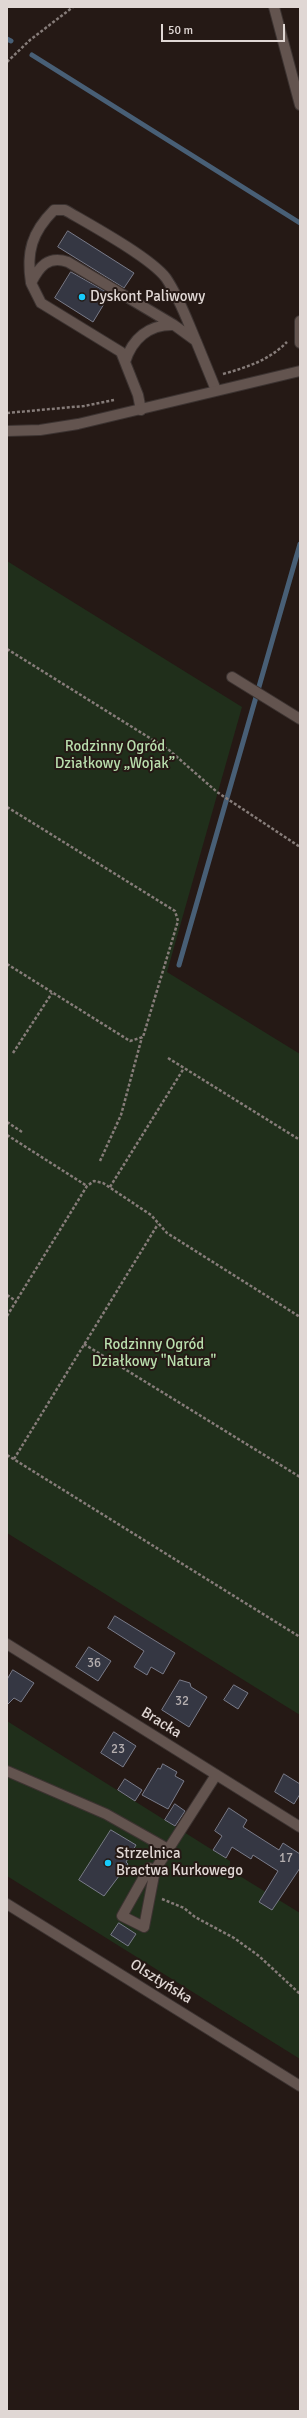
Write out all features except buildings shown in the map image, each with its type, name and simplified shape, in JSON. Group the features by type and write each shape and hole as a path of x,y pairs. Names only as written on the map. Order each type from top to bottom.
{"street":[{"path":"274,7 300,105"},
{"path":"141,410 138,395 121,352 41,303 31,283 28,270 33,236 41,222 54,210 65,210 145,260 165,277 181,306 216,390"},
{"path":"31,283 39,267 49,261 60,259 174,325 196,341"},
{"path":"125,362 130,348 150,328 162,324 174,325"},
{"path":"299,326 300,343"},
{"path":"7,431 40,430 78,424 141,410 300,370"},
{"path":"232,677 300,719"},
{"name":"Bracka","path":"7,1644 300,1827"},
{"path":"7,1771 106,1814 168,1849"},
{"path":"156,1870 149,1868 122,1916 144,1927 156,1870 216,1775"},
{"name":"Olsztyńska","path":"7,1904 300,2086"}],"path":[{"path":"7,62 30,40 73,7"},
{"path":"211,377 252,366 270,357 299,326"},
{"path":"7,413 84,406 138,395"},
{"path":"7,650 169,750 217,792 300,847"},
{"path":"7,806 175,911 178,921 121,1115 100,1162"},
{"path":"7,964 130,1041 143,1037"},
{"path":"13,1053 52,993"},
{"path":"168,1058 300,1140"},
{"path":"110,1187 184,1068"},
{"path":"7,1122 22,1132"},
{"path":"7,1135 87,1186"},
{"path":"7,1316 87,1186 94,1181 110,1187 151,1215 166,1234 300,1317"},
{"path":"14,1459 158,1224"},
{"path":"7,1295 16,1301"},
{"path":"84,1344 300,1477"},
{"path":"7,1455 300,1637"},
{"path":"150,1896 171,1901 208,1925 234,1938 259,1956 300,1994"}],"green space":[{"name":"Rodzinny Ogród Działkowy \"Natura\"","path":"7,561 242,707 167,972 300,1054 300,1715 7,1533"},
{"path":"7,1721 230,1861 230,1870 300,1913 300,2059 7,1876"}],"waterway":[{"path":"7,39 11,41"},
{"path":"32,55 300,223"},
{"path":"179,965 300,544"}],"place":[{"name":"Dyskont Paliwowy","path":"82,297"},
{"name":"Strzelnica Bractwa Kurkowego","path":"108,1863"}],"park label":[{"name":"Rodzinny Ogród Działkowy „Wojak”","path":"115,756"}]}
